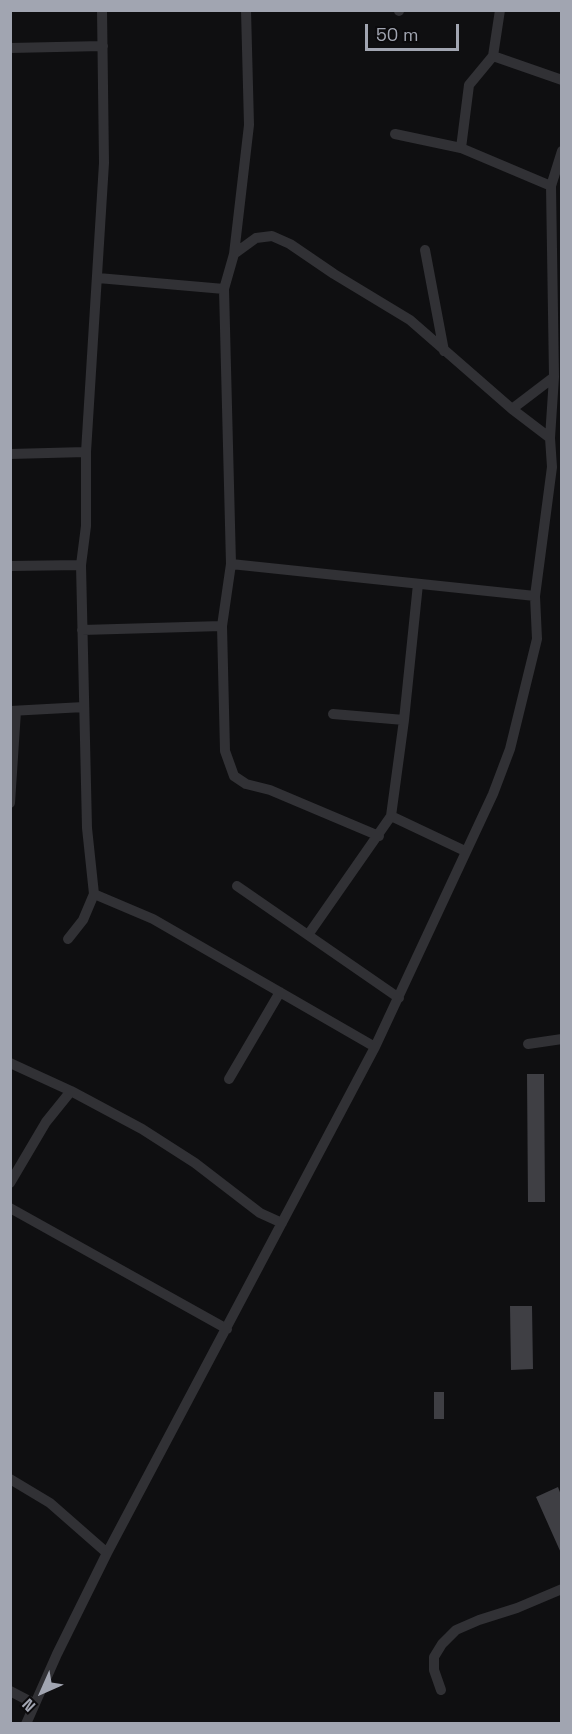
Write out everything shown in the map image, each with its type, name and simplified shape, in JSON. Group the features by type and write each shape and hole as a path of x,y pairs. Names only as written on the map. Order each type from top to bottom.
{"street":[{"path":"68,939 83,920 93,894 87,828 81,565 86,526 87,452 104,163 102,10"},
{"path":"246,10 249,125 234,254 224,289 231,564 222,627 225,751 234,776 246,784 270,790 379,836"},
{"path":"461,148 469,85 493,56 500,10"},
{"path":"10,48 103,46"},
{"path":"493,56 561,80"},
{"path":"395,134 461,148 551,186"},
{"path":"26,1724 107,1553 183,1405 227,1329 375,1047 493,794 510,749 537,639 535,597 557,469 550,438 557,349 551,186 561,151"},
{"path":"234,254 256,238 272,236 282,239 410,320 512,409 550,438"},
{"path":"424,250 444,351"},
{"path":"98,278 224,289"},
{"path":"512,409 554,377"},
{"path":"10,454 87,452"},
{"path":"231,564 535,597"},
{"path":"10,566 81,565"},
{"path":"308,935 392,816 418,584"},
{"path":"82,630 222,627"},
{"path":"10,803 13,711 84,707"},
{"path":"333,714 404,720"},
{"path":"392,816 465,851"},
{"path":"237,886 399,998"},
{"path":"93,894 153,919 375,1047"},
{"path":"229,1079 280,993"},
{"path":"528,1044 561,1039"},
{"path":"10,1063 71,1091 142,1130 186,1157 260,1213 282,1222"},
{"path":"10,1183 46,1122 71,1091"},
{"path":"10,1208 227,1329"},
{"path":"10,1479 50,1503 107,1553"},
{"path":"441,1690 434,1670 434,1657 442,1644 456,1630 561,1589"},
{"path":"10,1691 34,1704"}],"building":[{"path":"527,1074 544,1074 545,1202 528,1202"},
{"path":"510,1306 532,1306 533,1369 511,1370"},
{"path":"434,1392 444,1392 444,1419 434,1419"},
{"path":"558,1487 561,1495 561,1553 536,1497"}]}
